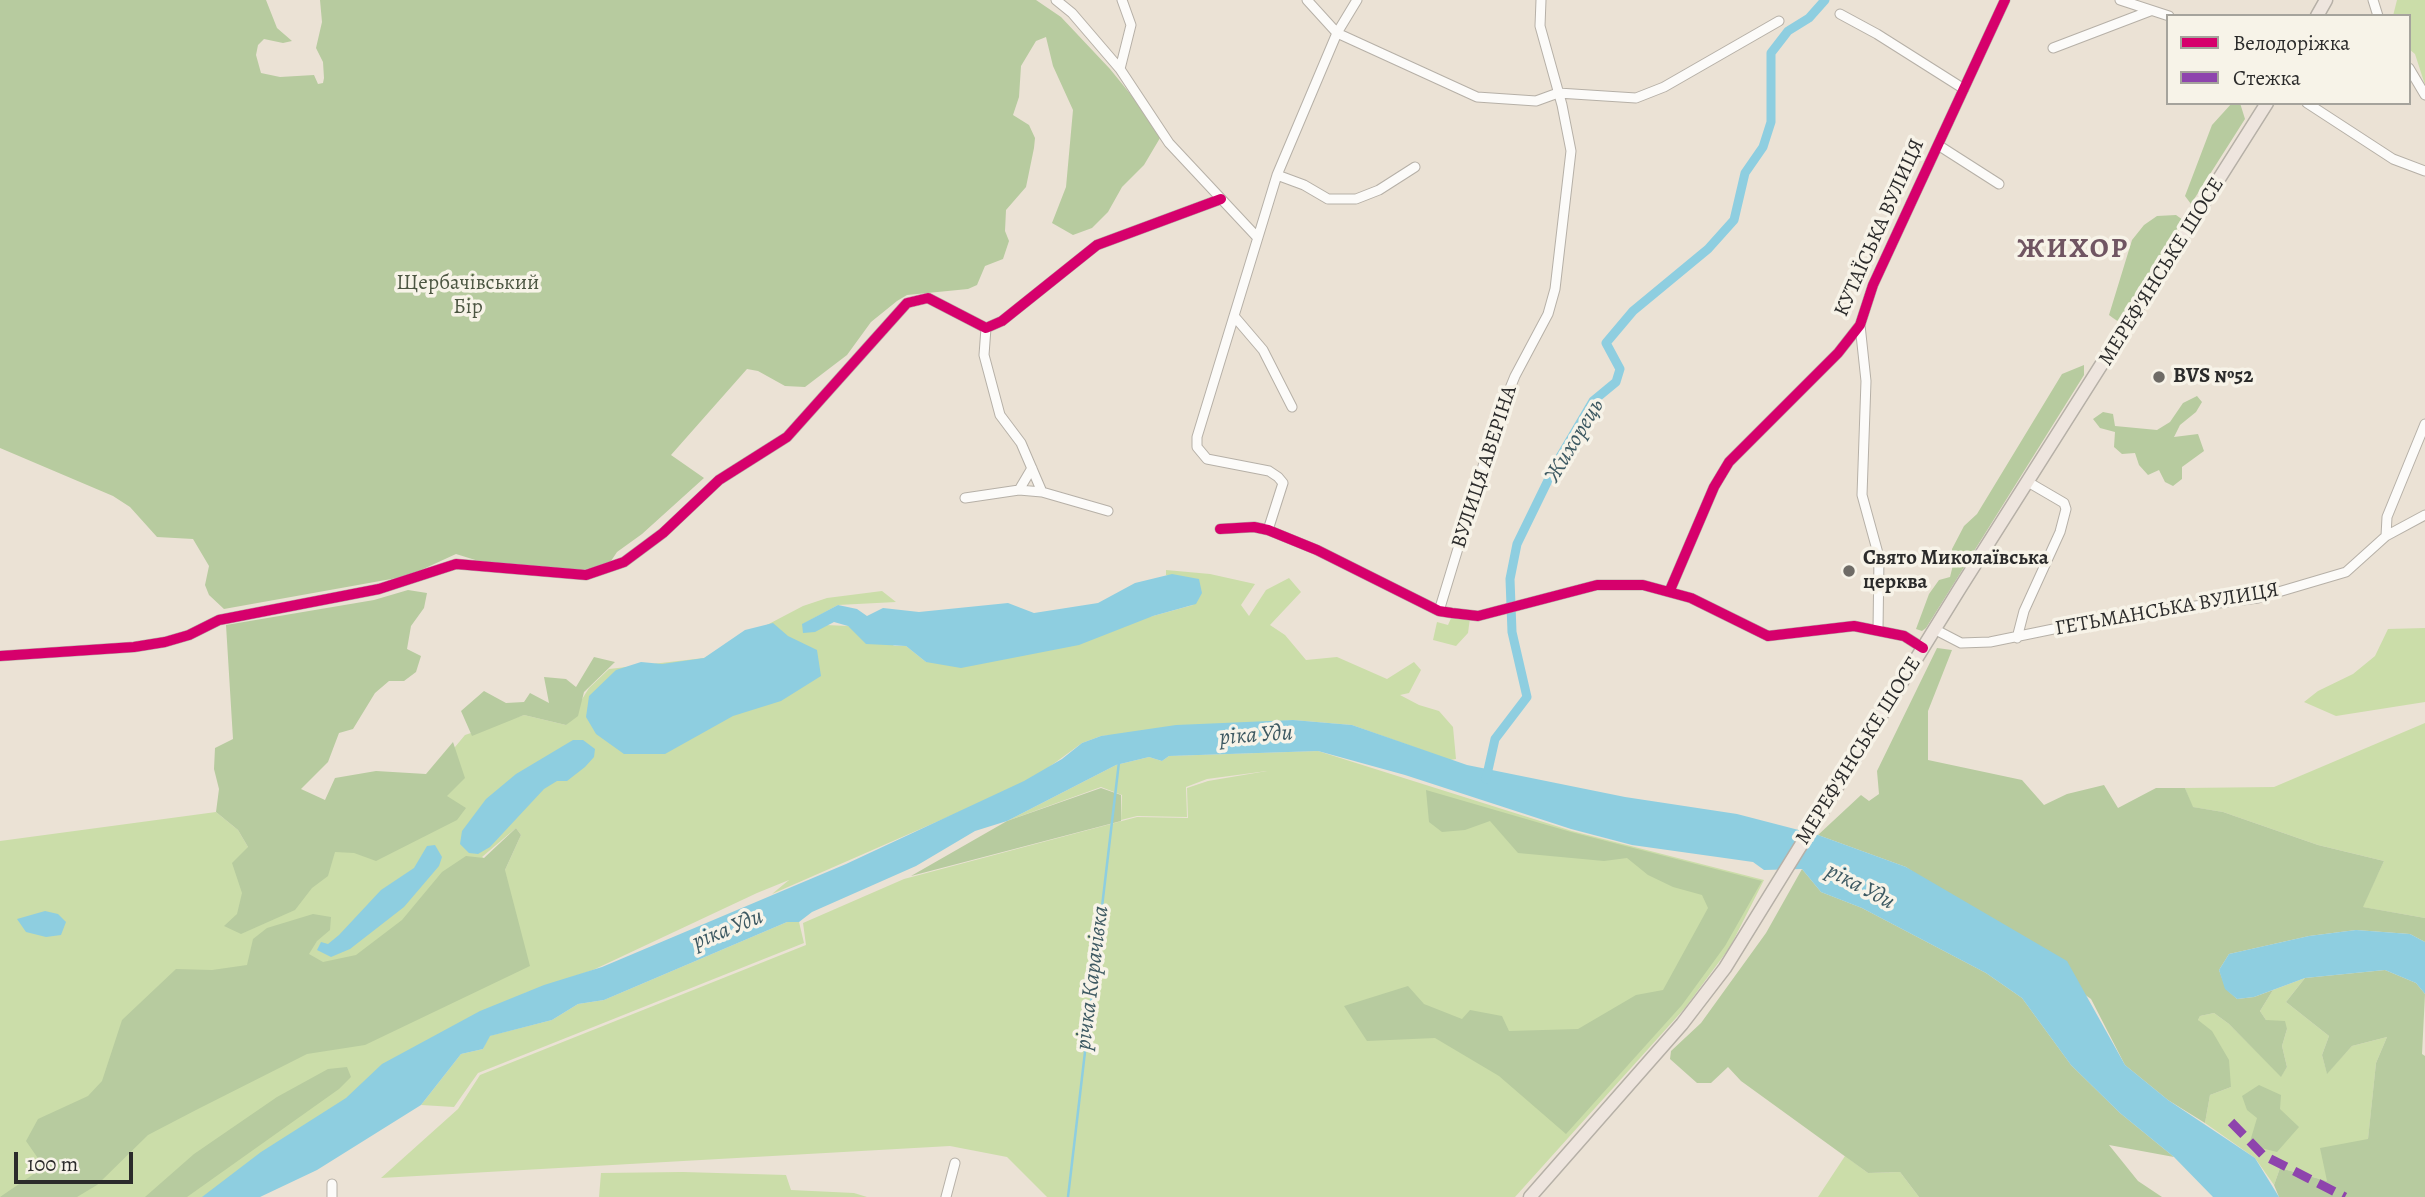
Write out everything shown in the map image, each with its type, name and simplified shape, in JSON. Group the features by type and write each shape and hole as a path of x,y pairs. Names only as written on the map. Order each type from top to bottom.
{"highway":[{"name":"МЕРЕФ'ЯНСЬКЕ ШОСЕ","path":"1530,1197 1682,1024 1725,968 1934,629 2266,105"}],"street":[{"path":"1120,69 1131,25 1122,0"},
{"path":"1307,0 1337,33 1476,97 1536,101 1558,93 1636,98 1664,88 1779,21"},
{"path":"1268,530 1283,483 1278,477 1269,471 1208,458 1196,447 1256,236 1277,175 1337,33 1357,0"},
{"name":"ВУЛИЦЯ АВЕРІНА","path":"1439,611 1497,420 1515,376 1548,314 1555,289 1571,151 1540,26 1541,0"},
{"name":"КУТАЇСЬКА ВУЛИЦЯ","path":"1670,590 1714,487 1729,462 1838,353 1860,325 1873,285 2005,0"},
{"path":"2120,0 2166,15"},
{"path":"1061,2 1120,69 1169,143 1256,236"},
{"path":"2053,48 2150,10"},
{"path":"1840,13 1964,89"},
{"path":"2411,71 2425,95"},
{"path":"2310,105 2393,159 2425,171"},
{"path":"1938,145 1999,184"},
{"path":"1277,175 1304,184 1328,200 1356,199 1379,190 1415,167"},
{"path":"986,328 1002,321 1097,245 1221,199"},
{"path":"0,656 134,647 188,635 219,621 379,589 456,564 586,575 624,562 663,533 719,480 787,438 907,303 928,298 986,328"},
{"path":"1234,316 1263,351 1292,407"},
{"path":"1860,325 1866,382 1862,495 1880,556 1878,630"},
{"path":"986,328 984,355 1000,415 1021,443 1042,492"},
{"path":"2386,536 2387,517 2425,424"},
{"path":"1019,490 1032,468"},
{"path":"2017,638 2029,600 2060,532 2066,509 2064,503 2028,482"},
{"path":"965,498 1019,490 1042,492 1108,511"},
{"name":"ГЕТЬМАНСЬКА ВУЛИЦЯ","path":"1934,629 1961,643 2017,638 2117,616 2258,598 2346,572 2386,536 2425,515"},
{"path":"1220,529 1254,527 1268,530 1317,550 1439,611 1478,617 1597,585 1643,585 1670,590 1768,636 1854,625 1904,636 1923,648"},
{"path":"946,1197 955,1163"},
{"path":"332,1184 332,1197"}],"green space":[{"name":"Щербачівський Бір","path":"0,0 266,0 277,28 292,41 283,43 264,39 258,45 256,55 261,73 280,77 314,75 318,84 323,83 324,78 323,62 316,48 322,22 320,0 1036,0 1061,17 1110,69 1140,106 1160,138 1144,165 1122,187 1108,212 1092,228 1073,235 1052,223 1066,187 1073,110 1053,66 1046,37 1036,41 1021,66 1019,97 1013,115 1029,125 1035,138 1034,148 1026,187 1006,210 1005,231 1009,241 1003,259 985,266 977,285 968,289 907,295 897,301 871,322 847,355 805,387 785,386 758,371 747,369 671,455 704,478 642,534 617,552 607,567 575,570 485,563 456,554 408,576 224,609 209,595 205,585 209,566 193,539 157,537 130,507 113,496 0,448"},
{"path":"2397,0 2425,0 2425,85 2415,54 2411,51 2411,14 2394,14"},
{"path":"2230,105 2241,105 2245,119 2191,204 2185,196 2212,125"},
{"path":"2176,215 2183,220 2119,322 2109,315 2132,240 2144,225 2157,216"},
{"path":"2084,365 2084,375 1926,628 1922,631 1916,629 1929,594 1939,580 1950,577 1953,565 1952,549 1964,526 1977,514 2062,374"},
{"path":"2197,396 2202,402 2196,412 2180,425 2174,437 2198,434 2204,451 2182,467 2182,479 2173,486 2165,482 2159,470 2148,475 2139,465 2135,453 2122,454 2114,447 2115,432 2100,428 2093,419 2103,412 2113,414 2115,426 2157,430 2170,422 2183,403"},
{"path":"1166,570 1210,574 1255,584 1241,605 1249,616 1266,590 1289,578 1301,592 1270,625 1285,635 1306,660 1337,657 1387,679 1414,662 1421,670 1409,693 1400,695 1439,711 1453,727 1456,759 1450,760 1352,725 1293,720 1101,736 1082,743 1030,781 772,894 789,880 757,893 593,970 525,993 203,1197 0,1197 0,841 216,812 238,830 248,847 243,893 453,757 455,747 465,735 524,715 566,725 589,688 609,669 704,658 803,606 827,598 882,591 896,602 838,605 803,624 848,626 895,646 906,646 926,662 1153,616 1193,605 1197,582 1166,575","holes":["516,828 521,835 505,870 482,857"]},
{"path":"408,590 427,593 424,608 411,626 407,649 421,656 416,672 404,681 389,681 375,693 353,729 339,733 328,762 301,789 325,800 335,778 376,771 426,774 453,742 465,778 447,796 466,808 457,820 376,861 354,853 335,852 328,876 312,888 295,910 241,934 224,926 237,914 242,893 232,863 248,847 238,830 216,812 219,789 214,769 215,748 233,739 226,625 374,600"},
{"path":"1452,616 1470,618 1468,633 1456,646 1433,640 1437,622 1448,625"},
{"path":"2425,628 2425,702 2336,716 2304,702 2318,691 2353,674 2375,656 2388,629"},
{"path":"1937,648 1952,650 1928,711 1928,760 2022,780 2044,805 2067,794 2104,785 2118,808 2156,788 2185,788 2193,807 2223,812 2318,845 2384,861 2363,907 2425,918 2425,942 2410,934 2356,930 2309,936 2229,954 2219,970 2226,989 2237,999 2254,997 2273,990 2260,1011 2266,1020 2285,1021 2287,1029 2282,1046 2287,1067 2281,1077 2229,1024 2214,1013 2200,1016 2198,1020 2212,1031 2229,1060 2231,1087 2210,1095 2205,1123 2168,1100 2125,1065 2091,999 1906,867 1818,835 1861,795 1869,801 1879,794 1877,771"},
{"path":"594,657 615,662 584,692 578,716 566,725 524,715 472,736 461,711 484,691 506,703 524,702 530,693 549,703 544,677 566,679 576,687"},
{"path":"2425,723 2425,918 2362,907 2384,861 2318,845 2223,812 2192,807 2185,788 2274,787"},
{"path":"1318,751 1572,831 1764,880 1730,947 1685,1008 1515,1197 1047,1197 1007,1157 950,1146 381,1178 458,1109 480,1075 806,945 803,923 904,879 1137,817 1188,818 1187,788 1208,781 1267,771 1207,779 1186,787 1187,817 1137,816 1121,820 1122,795 1101,787 1007,821 1116,765 1149,757 1162,761 1169,756"},
{"path":"1101,788 1121,795 1121,821 911,876 1007,821"},
{"path":"1426,790 1571,832 1762,881 1725,946 1682,1005 1566,1134 1499,1076 1435,1038 1367,1041 1344,1006 1408,986 1424,1004 1462,1019 1470,1010 1502,1016 1509,1031 1578,1029 1636,995 1663,990 1708,908 1702,895 1673,887 1648,875 1627,858 1604,861 1518,853 1490,821 1465,830 1442,832 1429,822"},
{"path":"516,828 521,835 505,870 530,966 365,1045 307,1054 196,1110 148,1135 97,1185 77,1197 0,1197 44,1167 26,1141 38,1119 88,1096 102,1081 122,1020 176,969 212,970 247,965 253,939 267,928 313,914 331,917 330,930 317,941 309,954 323,962 356,955 402,920 442,872 466,856 484,858"},
{"path":"1802,869 1821,892 1862,908 1986,973 2022,998 2071,1065 2120,1113 2174,1157 2109,1145 2138,1181 2162,1197 1919,1197 1900,1172 1868,1173 1741,1081 1728,1067 1711,1083 1697,1083 1670,1059 1671,1051 1701,1023 1766,933"},
{"path":"787,922 799,922 804,943 478,1073 454,1107 421,1105 461,1054 483,1049 489,1036 552,1020 578,1004 604,1000"},
{"path":"2385,970 2416,983 2425,994 2422,1054 2425,1056 2425,1197 2279,1197 2274,1185 2280,1168 2327,1181 2320,1148 2368,1139 2376,1063 2387,1037 2352,1046 2327,1074 2322,1055 2329,1036 2286,1002 2305,978"},
{"path":"2305,978 2286,1002 2329,1036 2322,1055 2327,1073 2352,1046 2387,1037 2376,1063 2368,1140 2327,1181 2280,1168 2274,1185 2255,1158 2205,1123 2210,1095 2231,1087 2198,1020 2200,1016 2214,1013 2229,1024 2281,1076 2287,1067 2282,1046 2287,1029 2266,1020 2260,1011 2273,990"},
{"path":"347,1067 351,1077 339,1089 187,1197 145,1197 194,1154 277,1097 328,1069"},
{"path":"2259,1085 2281,1095 2280,1109 2299,1127 2277,1152 2249,1145 2257,1118 2247,1110 2242,1096"},
{"path":"1845,1156 1868,1173 1900,1172 1919,1197 1818,1197"},
{"path":"601,1173 786,1175 791,1190 854,1193 867,1197 599,1197"}],"water":[{"path":"1172,574 1199,579 1202,593 1196,604 1153,616 1079,645 961,668 926,662 906,646 866,644 848,626 834,622 815,632 803,633 802,624 838,605 857,609 867,616 883,608 919,612 1008,603 1034,613 1098,603 1135,583"},
{"path":"773,623 788,636 817,650 821,676 781,701 733,716 665,754 624,754 596,734 586,717 589,696 616,670 641,662 662,664 704,658 745,630"},
{"name":"ріка Уди","path":"1293,720 1352,725 1467,765 1625,797 1737,814 1818,835 1906,867 2067,961 2125,1065 2168,1100 2255,1158 2279,1197 2213,1197 2174,1157 2120,1113 2071,1065 2022,998 1986,973 1862,908 1821,892 1802,869 1764,870 1753,862 1632,845 1571,829 1405,775 1318,751 1169,756 1162,761 1149,757 1116,765 1007,821 975,831 916,866 812,912 799,922 787,922 604,1000 578,1004 552,1020 490,1036 483,1049 461,1054 421,1105 317,1170 260,1197 202,1197 261,1152 346,1098 382,1064 480,1011 544,985 602,967 846,864 1024,781 1062,759 1082,743 1101,736 1176,725"},
{"path":"573,740 583,740 595,749 594,757 585,767 567,781 557,781 544,789 490,847 478,854 469,853 460,844 462,831 486,799 516,774"},
{"path":"435,845 442,857 439,866 404,907 350,949 331,957 317,950 321,942 328,944 339,935 381,890 414,868 427,846"},
{"path":"45,911 58,914 66,922 61,935 46,937 26,932 17,919"},
{"path":"2356,930 2410,934 2425,942 2425,994 2416,983 2385,970 2305,978 2254,997 2237,999 2225,989 2219,970 2229,954 2309,936"}],"waterway":[{"name":"Жихорець","path":"1486,779 1495,739 1527,697 1512,632 1510,579 1517,544 1557,462 1593,401 1616,382 1620,369 1606,343 1633,311 1708,249 1734,220 1745,173 1763,147 1771,122 1771,53 1788,31 1809,18 1825,0"},
{"name":"річка Карачівка","path":"1068,1197 1119,762"}],"marked path":[{"path":"2231,1122 2263,1155 2345,1197"}],"cycle path":[{"path":"1670,590 1714,487 1729,462 1838,353 1860,325 1873,285 2005,0"},
{"path":"0,656 134,647 165,642 189,635 219,620 379,589 456,564 586,575 624,562 663,533 719,480 787,437 907,303 928,298 986,328 1002,321 1097,245 1221,199"},
{"path":"1220,529 1254,527 1268,530 1317,550 1439,611 1478,616 1597,585 1643,585 1691,598 1768,636 1854,626 1904,636 1923,648"}],"place":[{"name":"BVS №52","path":"2159,377"},
{"name":"Свято Миколаївська церква","path":"1849,571"}],"district":[{"name":"ЖИХОР","path":"2073,250"}]}
